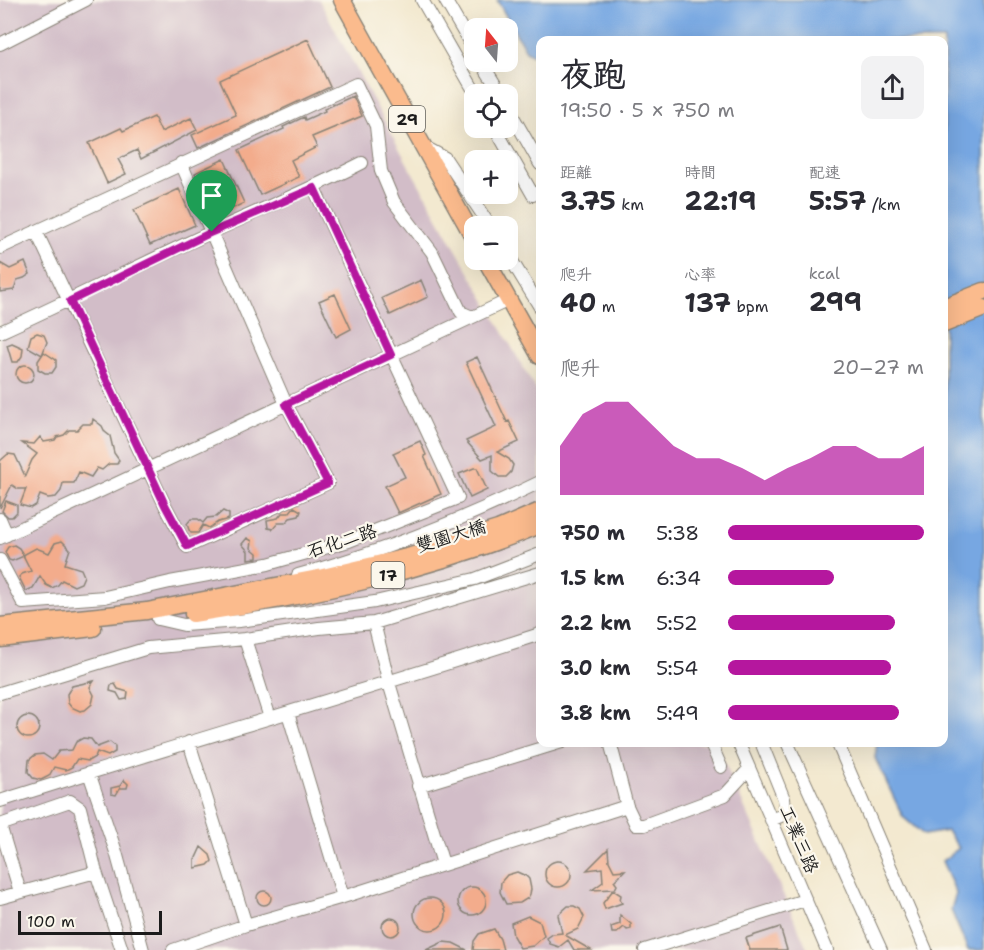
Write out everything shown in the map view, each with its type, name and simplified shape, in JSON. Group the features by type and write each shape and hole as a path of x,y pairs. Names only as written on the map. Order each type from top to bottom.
{"main road":[{"name":"29","path":"342,0 464,220"},
{"path":"492,270 536,349"},
{"path":"948,305 984,291"},
{"path":"948,322 984,308"},
{"name":"雙園大橋","path":"234,602 411,556 498,529 536,513"},
{"name":"雙園大橋","path":"234,602 355,584 490,544 536,527"},
{"name":"石化二路","path":"0,639 234,602"},
{"name":"石化二路","path":"0,626 153,615"}],"street":[{"path":"0,44 86,0"},
{"path":"422,0 470,84"},
{"path":"445,0 464,33"},
{"path":"0,248 356,84 376,126 381,171 394,202 432,252 462,312 472,317"},
{"path":"518,125 536,157"},
{"path":"501,138 532,195"},
{"path":"422,146 445,158 483,216"},
{"path":"36,231 148,470 187,546 328,483 286,404 181,163"},
{"path":"0,332 70,301 212,232 314,188 362,163"},
{"path":"0,560 23,603 105,597 170,582 268,564 349,541 458,498 314,188"},
{"path":"517,270 536,300"},
{"path":"0,519 4,536 509,300"},
{"name":"石化二路","path":"153,615 185,596 274,581 333,565 448,524 536,484"},
{"name":"石化二路","path":"153,615 184,625 375,603 475,579 536,556"},
{"path":"0,693 148,648 374,623 536,574"},
{"path":"374,623 418,786 443,864"},
{"path":"0,801 389,683 536,635"},
{"path":"245,639 270,718"},
{"path":"288,713 343,897"},
{"path":"189,742 246,925"},
{"path":"418,786 546,747"},
{"path":"611,747 627,806 636,825 644,825 725,795 749,769"},
{"path":"712,747 721,767"},
{"name":"工業三路","path":"740,747 827,950"},
{"path":"763,747 784,799 786,814 771,820"},
{"path":"789,747 881,950"},
{"path":"839,747 926,950"},
{"path":"89,773 116,852 143,950"},
{"path":"20,892 0,825 70,801 80,808 96,872 122,950"},
{"path":"173,950 627,806"},
{"path":"0,898 96,872"},
{"path":"645,950 805,900"}],"shaded area":[{"path":"0,0 319,0 464,263 464,270 468,270 536,390 536,747 718,747 808,950 0,950"}],"water":[{"path":"497,0 984,0 984,950 968,950 951,910 956,893 942,861 959,848 947,831 924,835 903,817 875,758 876,747 948,747 948,36 536,36 536,57 526,51 518,37 518,18 507,18"}],"building":[{"path":"308,39 330,87 198,148 192,135 236,115 220,80"},
{"path":"353,96 362,116 312,137 317,147 291,160 299,177 260,195 239,150 304,117 305,120"},
{"path":"154,117 161,132 191,118 197,130 141,159 137,150 118,159 126,174 107,183 89,143 121,128 123,131"},
{"path":"224,159 244,203 215,217 195,173"},
{"path":"179,189 195,225 150,245 134,210"},
{"path":"25,262 30,274 17,280 14,290 0,292 0,263 10,269"},
{"path":"421,280 428,297 390,315 382,298"},
{"path":"335,294 351,329 336,337 319,301"},
{"path":"37,333 44,335 47,342 42,355 28,347 31,336"},
{"path":"12,343 23,348 18,362 12,362 7,345"},
{"path":"44,352 56,360 56,367 52,373 45,373 38,369 38,361"},
{"path":"477,357 507,422 509,421 519,442 497,452 509,459 513,465 506,477 499,477 492,471 492,455 482,459 466,441 496,427 466,362"},
{"path":"21,365 29,365 34,370 32,381 21,383 16,378 16,370"},
{"path":"93,419 110,436 114,453 119,460 117,464 109,464 102,470 97,468 91,477 79,472 74,483 63,483 56,497 48,498 40,495 36,505 31,508 20,505 26,489 18,489 12,485 0,508 0,461 8,454 15,455 25,476 37,454 22,443 34,444 40,437 44,442 55,440 69,430 77,430 83,424 92,424"},
{"path":"420,441 426,455 424,456 441,494 398,513 385,486 405,477 393,453"},
{"path":"477,468 487,490 470,498 459,474"},
{"path":"6,501 17,505 17,512 12,517 8,517 2,511"},
{"path":"294,507 301,511 299,516 290,518 285,523 278,523 273,529 268,528 267,520 278,518 282,513 289,513"},
{"path":"223,511 229,514 229,519 209,528 203,525 198,533 191,533 189,530 187,524 191,519 198,519 203,523 207,518 216,517"},
{"path":"247,538 252,541 251,548 257,553 257,558 248,559 248,551 242,544"},
{"path":"62,541 70,549 65,564 81,569 84,576 81,583 74,586 62,580 52,588 46,585 40,576 33,588 26,591 19,577 31,571 23,555 36,548 49,553 55,543"},
{"path":"14,545 24,556 12,561 5,552 8,547"},
{"path":"94,681 90,687 94,695 92,704 80,711 71,707 67,694 72,686"},
{"path":"115,684 118,689 128,692 127,699 121,700 117,693 110,691 111,685"},
{"path":"24,716 32,716 39,723 39,731 32,738 24,738 17,731 17,723"},
{"path":"83,738 91,739 97,747 110,742 115,746 115,752 108,756 97,752 95,757 88,761 77,759 72,767 66,770 54,767 49,776 41,780 33,778 28,772 29,760 35,755 43,754 52,760 59,751 72,750 76,742"},
{"path":"124,780 128,784 127,788 120,788 116,795 111,794 111,788 120,786"},
{"path":"201,847 210,855 212,861 208,865 195,868 195,860"},
{"path":"608,849 609,861 614,871 625,870 614,881 617,885 615,889 592,890 603,882 602,868 587,870"},
{"path":"558,861 567,865 571,874 567,883 558,887 549,883 545,874 549,865"},
{"path":"517,872 529,879 530,894 520,903 506,904 500,892 501,882 507,875"},
{"path":"472,887 482,891 486,901 482,911 472,915 462,911 458,901 462,891"},
{"path":"613,890 621,895 622,903 605,909 603,903"},
{"path":"264,891 269,893 271,898 269,903 264,905 259,903 257,898 259,893"},
{"path":"430,898 441,903 446,914 441,925 430,930 419,925 414,914 419,903"},
{"path":"568,906 580,909 584,917 578,929 565,935 591,950 574,950 568,940 559,947 550,944 547,938 553,934 562,933 558,915"},
{"path":"620,915 631,924 631,929 627,930 624,927 617,933 612,933 611,927 620,924"},
{"path":"528,916 540,922 544,936 533,946 520,948 513,936 511,923"},
{"path":"391,918 397,921 400,927 397,933 391,936 385,933 382,927 385,921"},
{"path":"780,927 787,950 750,950 746,938"},
{"path":"494,929 503,950 473,950 474,941 479,934"},
{"path":"443,942 453,943 467,950 426,950"}],"route":[{"path":"314,188 391,355 286,404 328,483 187,546 165,505 70,301 212,232 314,188"}]}
